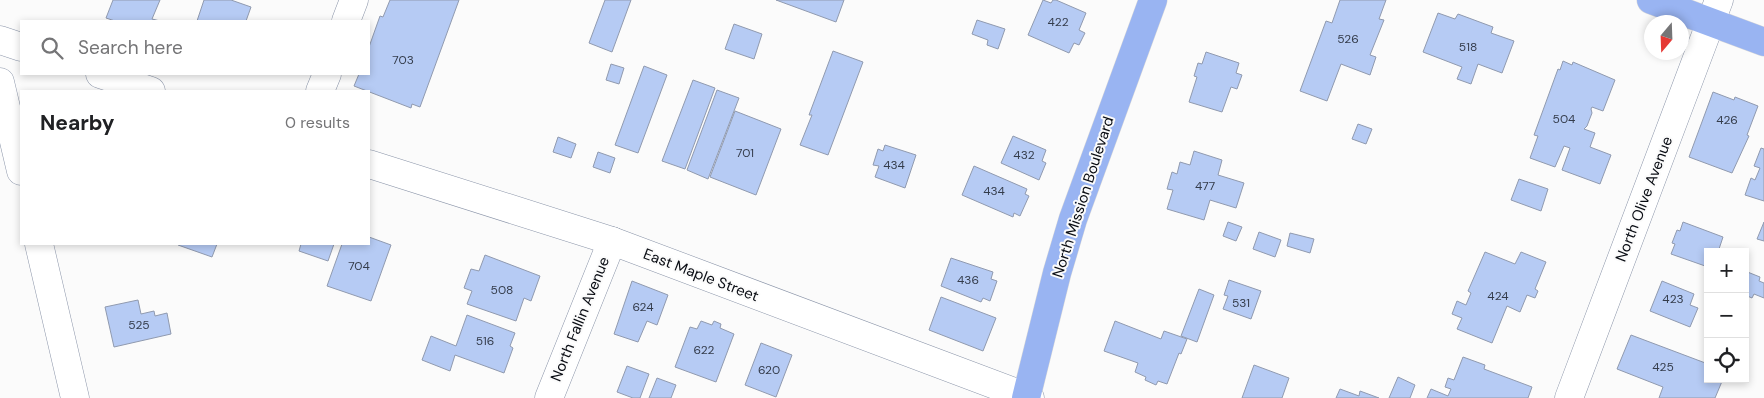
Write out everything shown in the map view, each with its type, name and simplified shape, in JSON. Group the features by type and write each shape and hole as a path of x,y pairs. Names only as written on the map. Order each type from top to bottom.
{"main road":[{"name":"North Mission Boulevard","path":"1027,397 1057,273 1073,219 1153,0"},
{"path":"1651,0 1714,11 1764,42"}],"street":[{"path":"346,20 354,0"},
{"name":"North Olive Avenue","path":"1569,398 1714,11"},
{"path":"0,40 20,47"},
{"path":"103,75 148,90"},
{"path":"320,90 327,75"},
{"path":"0,82 20,167"},
{"name":"East Maple Street","path":"370,164 612,241 1027,397"},
{"name":"North Fallin Avenue","path":"549,398 612,241"},
{"path":"38,245 75,398"}],"building":[{"path":"113,0 160,0 152,19 156,20 112,20 106,18"},
{"path":"204,0 231,0 251,7 246,20 197,20"},
{"path":"390,0 459,0 420,107 412,104 411,108 370,92 370,90 354,86 359,75 370,75 370,44 380,16 383,17"},
{"path":"605,0 631,0 612,52 589,43"},
{"path":"776,0 844,0 836,22"},
{"path":"1043,0 1051,3 1053,0 1056,0 1086,13 1079,30 1085,33 1079,45 1074,43 1069,53 1028,35"},
{"path":"1340,0 1386,0 1379,19 1384,20 1370,55 1376,57 1370,75 1341,64 1327,101 1300,91 1326,21 1332,23"},
{"path":"1438,13 1455,19 1458,14 1493,27 1491,33 1514,41 1502,73 1478,64 1471,84 1457,79 1462,67 1423,52"},
{"path":"977,20 1005,29 998,49 987,45 988,40 972,34"},
{"path":"734,24 762,34 754,59 725,49"},
{"path":"833,51 863,62 828,155 800,145"},
{"path":"1206,52 1239,63 1236,73 1242,75 1237,89 1231,87 1222,112 1189,102 1197,77 1194,76 1198,63 1202,64"},
{"path":"1563,61 1572,65 1573,62 1615,80 1603,111 1592,107 1592,113 1584,129 1595,133 1590,147 1611,155 1600,184 1562,170 1570,148 1564,146 1555,167 1530,158 1538,136 1534,135 1558,69 1560,70"},
{"path":"611,64 624,68 619,84 606,80"},
{"path":"644,66 667,75 638,153 615,145"},
{"path":"693,80 715,88 685,169 662,161"},
{"path":"717,90 739,98 708,179 687,170"},
{"path":"1713,92 1734,100 1735,97 1758,106 1747,135 1749,136 1732,173 1689,157"},
{"path":"735,111 781,129 756,195 710,177"},
{"path":"1358,124 1372,129 1366,144 1352,139"},
{"path":"1013,136 1046,150 1042,161 1046,163 1039,180 1001,163"},
{"path":"558,137 576,144 571,158 553,152"},
{"path":"885,145 916,155 905,188 875,177 879,166 873,165 878,149 883,151"},
{"path":"1761,148 1764,149 1764,201 1745,195 1751,178 1755,180 1760,168 1754,166"},
{"path":"1194,151 1222,160 1218,175 1244,183 1236,208 1210,200 1204,220 1167,209 1173,190 1167,189 1172,172 1177,174 1180,162 1190,165"},
{"path":"598,152 615,158 610,173 593,167"},
{"path":"974,166 1027,189 1025,194 1029,196 1020,216 1014,213 1013,217 962,195"},
{"path":"1519,179 1548,189 1541,211 1511,200"},
{"path":"1228,222 1242,227 1236,241 1223,236"},
{"path":"1683,222 1723,237 1719,248 1704,248 1704,266 1671,254 1675,244 1672,243 1677,230 1680,231"},
{"path":"1764,222 1764,241 1757,239"},
{"path":"1259,232 1281,240 1275,257 1253,249"},
{"path":"1290,233 1314,239 1310,253 1287,246"},
{"path":"370,237 391,245 371,301 327,286 342,245 370,245"},
{"path":"178,245 217,245 212,257"},
{"path":"301,245 334,245 328,261 299,251"},
{"path":"1485,252 1515,264 1521,252 1546,262 1535,289 1538,291 1535,298 1527,295 1520,312 1507,306 1492,343 1457,329 1462,318 1452,314 1457,301 1466,305 1471,293 1468,291"},
{"path":"485,255 540,276 531,301 524,298 516,321 467,304 472,291 464,288 471,269 479,271"},
{"path":"951,258 993,272 991,279 997,281 990,301 983,298 981,302 941,286"},
{"path":"1749,273 1760,277 1759,281 1764,283 1764,298 1754,294 1752,298 1749,297"},
{"path":"1229,280 1261,291 1251,319 1223,309 1228,296 1224,295"},
{"path":"632,281 668,295 657,325 647,321 638,342 614,334"},
{"path":"1662,281 1694,294 1690,305 1698,308 1690,327 1650,311"},
{"path":"1199,289 1214,295 1197,342 1181,336"},
{"path":"941,297 996,318 983,351 929,330"},
{"path":"138,300 141,314 154,311 155,316 167,313 171,334 114,347 105,307"},
{"path":"467,315 515,333 510,346 513,348 504,373 455,355 450,371 422,360 431,336 456,346"},
{"path":"701,321 712,325 714,321 721,324 720,328 734,334 716,382 675,367 690,327 697,329"},
{"path":"1115,321 1161,339 1164,331 1187,339 1181,354 1179,353 1167,384 1158,381 1156,385 1145,380 1146,377 1135,372 1138,363 1104,351"},
{"path":"1631,335 1704,362 1704,383 1721,383 1715,398 1659,398 1663,387 1617,369"},
{"path":"761,343 792,355 776,397 745,385"},
{"path":"1463,357 1485,365 1484,369 1532,387 1528,398 1427,398 1431,389 1448,396 1451,389 1445,387 1448,378 1454,380"},
{"path":"1254,365 1289,378 1282,398 1242,398"},
{"path":"627,366 649,374 640,398 633,398 617,392"},
{"path":"1398,377 1415,385 1410,398 1389,398"},
{"path":"657,378 676,385 671,398 649,398"},
{"path":"1340,389 1359,396 1360,391 1379,398 1336,398"}]}
